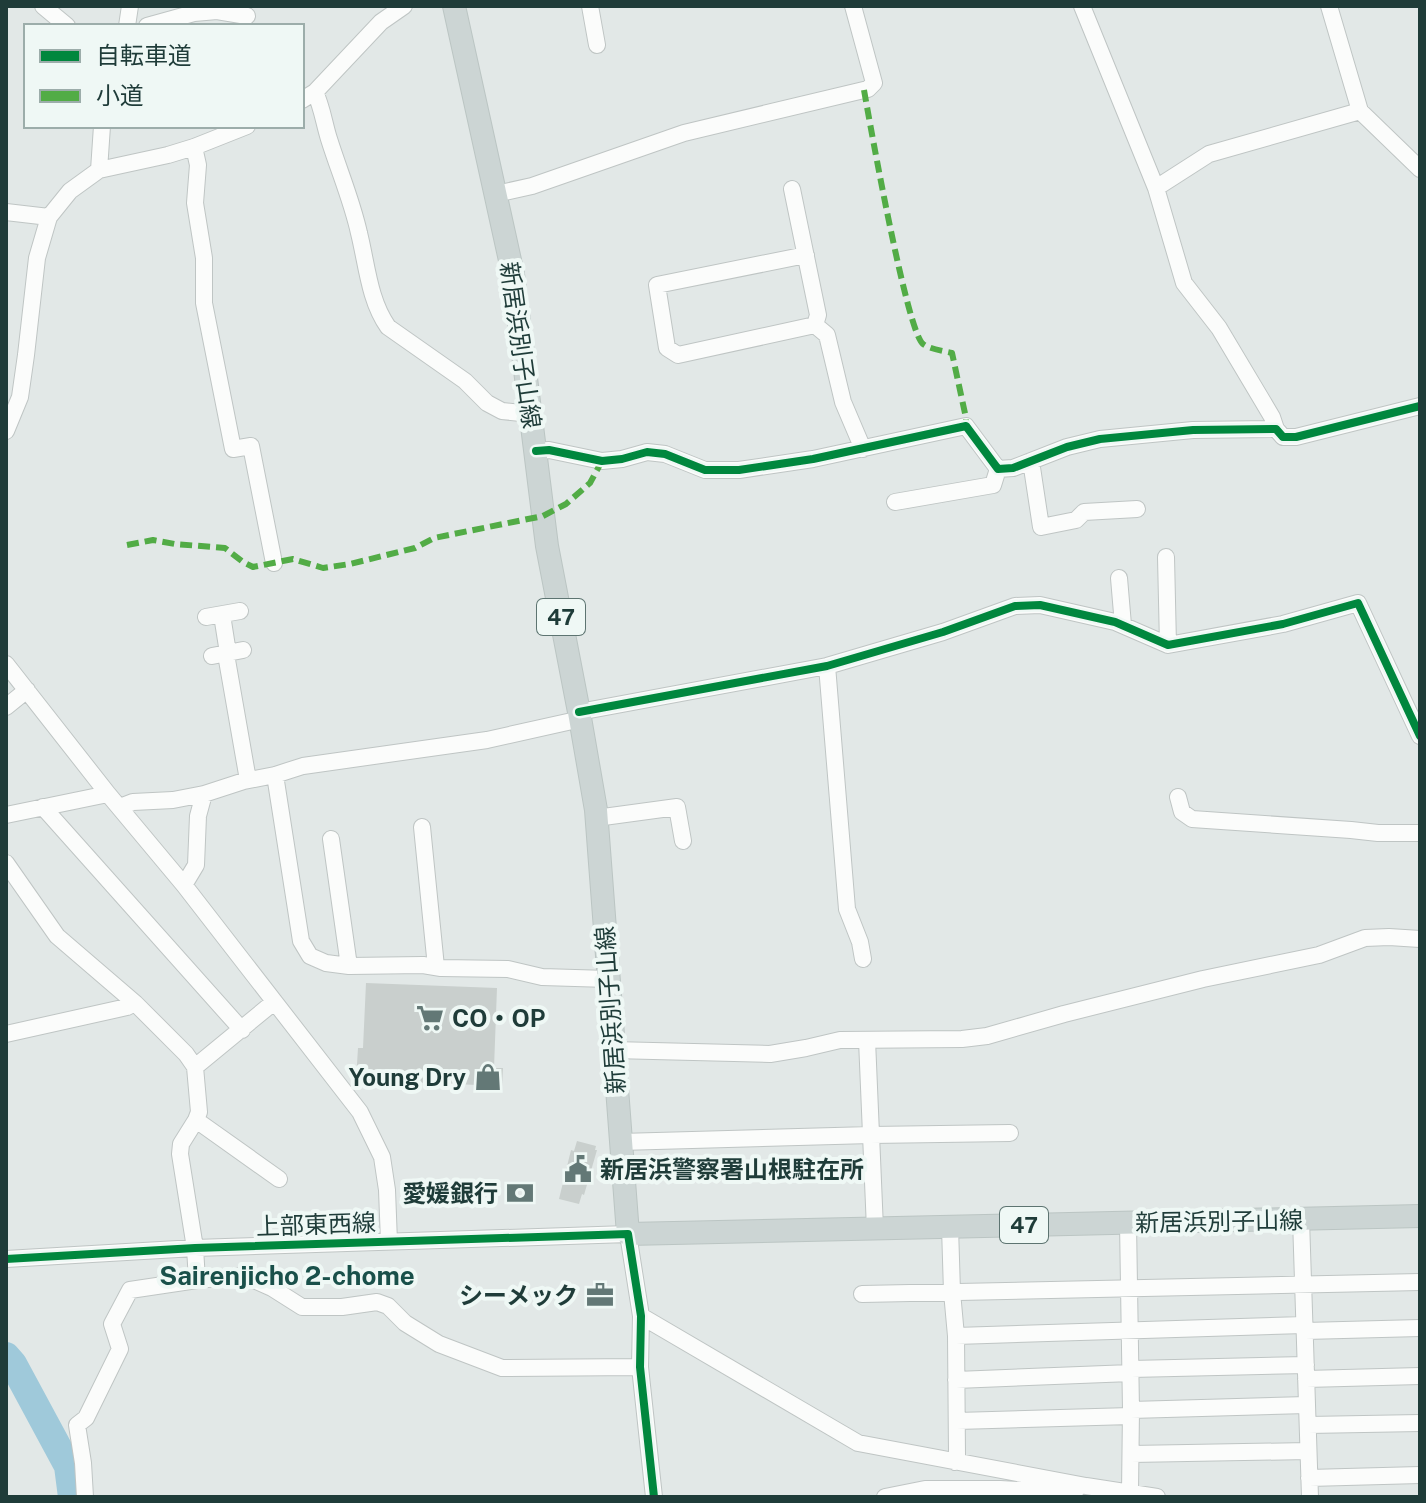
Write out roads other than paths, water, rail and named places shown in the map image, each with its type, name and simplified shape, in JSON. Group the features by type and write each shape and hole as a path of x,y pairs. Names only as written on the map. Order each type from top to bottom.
{"main road":[{"name":"新居浜別子山線","path":"454,6 513,274 547,546 596,818 628,1234 1420,1216"}],"street":[{"path":"43,6 65,24"},
{"path":"404,6 381,22 309,96 321,105 359,229 371,288 379,314 388,327 465,381 487,403 502,411 531,414"},
{"path":"590,6 597,45"},
{"path":"496,194 532,186 684,133 868,89 874,83 853,6"},
{"path":"1082,6 1156,188 1184,283 1219,328 1272,417 1276,429 1283,437 1296,437 1420,406"},
{"path":"1329,6 1360,111 1420,169"},
{"path":"154,24 194,13 217,11 247,16"},
{"path":"1156,188 1209,154 1360,111"},
{"path":"99,170 102,128"},
{"path":"6,431 20,397 37,258 49,217 70,191 99,170 168,155 242,128"},
{"path":"194,147 198,165 195,203 204,258 204,303 233,449 251,446 274,563"},
{"path":"792,189 818,315 815,325"},
{"path":"6,212 49,217"},
{"path":"806,255 657,285 667,348 678,355 815,325"},
{"path":"815,325 827,335 843,402 863,449"},
{"path":"536,451 549,450 602,461 647,452 665,454 705,470 739,470 813,459 966,426 998,469"},
{"path":"998,469 1013,468 1067,447 1100,439 1193,430 1276,429"},
{"path":"1031,461 1041,527 1076,520 1084,512 1137,509"},
{"path":"895,502 993,485 998,469"},
{"path":"1166,557 1168,645"},
{"path":"1119,578 1123,625"},
{"path":"6,815 43,807 173,800 303,766 487,740 580,716 827,666 943,632 1015,606 1040,605 1123,625 1168,645 1283,624 1358,603 1420,736"},
{"path":"240,611 214,616 228,653 228,710 248,780"},
{"path":"6,664 184,885 360,1112 382,1157 389,1242"},
{"path":"827,666 847,909 863,959"},
{"path":"6,707 27,690"},
{"path":"275,775 301,941 310,956 326,963 349,966 508,969 542,977 608,979"},
{"path":"184,885 196,865 198,816 204,794"},
{"path":"1178,797 1182,812 1192,819 1378,833 1420,833"},
{"path":"43,807 242,1030"},
{"path":"596,818 677,807 683,841"},
{"path":"422,827 436,967"},
{"path":"331,839 349,966"},
{"path":"6,863 57,936 135,1003 195,1067 199,1112 181,1144 180,1154 197,1280"},
{"path":"613,1050 770,1054 840,1040 987,1036 1203,979 1319,955 1365,938 1420,939"},
{"path":"195,1067 274,1002"},
{"path":"6,1034 135,1003"},
{"path":"867,1040 875,1229"},
{"path":"196,1120 279,1179"},
{"path":"620,1142 1010,1133"},
{"path":"1301,1219 1310,1497"},
{"path":"1128,1223 1130,1492"},
{"path":"950,1227 956,1336 955,1462"},
{"path":"628,1234 641,1316 640,1367 654,1497"},
{"name":"上部東西線","path":"6,1259 195,1248 628,1234"},
{"path":"85,1497 77,1425 86,1418 120,1349 112,1324 130,1290 238,1276 272,1288 302,1307 342,1307 377,1302 388,1306 405,1323 439,1344 502,1368 640,1367"},
{"path":"862,1294 1420,1282"},
{"path":"641,1316 858,1443 1157,1497"},
{"path":"956,1336 1130,1330 1420,1328"},
{"path":"956,1380 1131,1371 1420,1376"},
{"path":"957,1421 1307,1405"},
{"path":"1308,1425 1420,1423"},
{"path":"1131,1454 1308,1451"},
{"path":"1309,1478 1420,1475"},
{"path":"885,1497 925,1489 1006,1493 1058,1492 1086,1486"}],"waterway":[{"path":"6,1356 68,1466 72,1497"}],"place":[{"name":"CO・OP","path":"430,1018"},
{"name":"Young Dry","path":"488,1077"},
{"name":"新居浜警察署山根駐在所","path":"578,1169"},
{"name":"愛媛銀行","path":"520,1193"},
{"name":"シーメック","path":"600,1295"}],"district":[{"name":"Sairenjicho 2-chome","path":"287,1275"}]}
